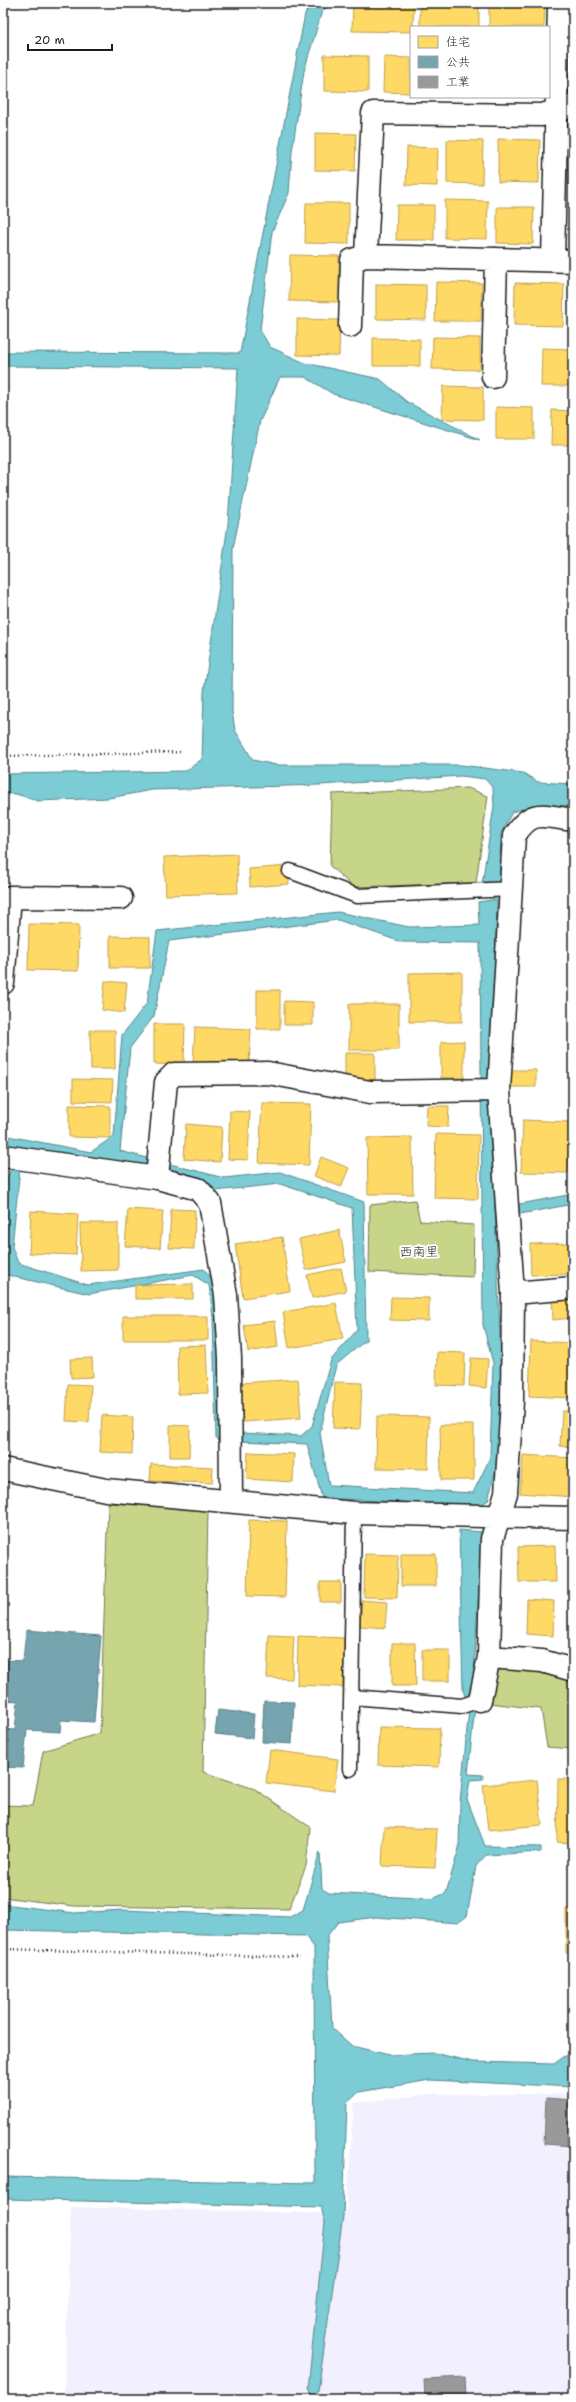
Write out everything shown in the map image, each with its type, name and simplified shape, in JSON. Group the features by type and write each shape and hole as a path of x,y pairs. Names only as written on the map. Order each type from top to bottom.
{"street":[{"path":"350,326 352,260 366,256 563,260 565,108 559,3"},
{"path":"366,256 373,113 542,115 565,108"},
{"path":"494,376 496,259"},
{"path":"471,1703 489,1657 492,1539 506,1493 512,1402 513,1293 499,1090 514,836 524,821 538,815 573,820"},
{"path":"3,983 10,897 121,898"},
{"path":"158,1169 166,1082 174,1074 268,1073 370,1092 499,1090"},
{"path":"3,1156 158,1169 198,1189 210,1203 226,1294 230,1358 231,1502"},
{"path":"513,1293 573,1288"},
{"path":"3,1469 106,1490 231,1502 354,1512 573,1518"},
{"path":"489,1657 542,1661 573,1670"}],"lane":[{"path":"290,871 357,896 511,889"},
{"path":"350,1769 354,1512"},
{"path":"352,1697 471,1703"}],"path":[{"path":"3,756 183,752"},
{"path":"3,1949 299,1956"}],"shaded area":[{"path":"430,2094 573,2094 573,2399 64,2399 71,2207 346,2214 354,2103"}],"green space":[{"path":"468,788 488,796 476,883 353,887 330,866 332,794"},
{"path":"415,1200 420,1221 474,1225 473,1277 369,1272 370,1205"},
{"path":"108,1503 208,1509 203,1772 255,1789 310,1827 306,1866 289,1909 74,1906 3,1897 3,1805 33,1806 43,1751 100,1733"},
{"path":"493,1668 538,1669 573,1679 573,1749 547,1747 541,1709 489,1703"}],"water":[{"path":"311,3 333,3 322,11 304,71 292,152 289,193 272,232 260,330 270,347 305,363 380,379 407,402 480,440 333,394 305,377 280,377 260,421 233,548 232,711 235,730 253,760 276,765 461,765 523,773 538,782 573,784 573,806 535,805 512,812 501,833 499,887 482,884 494,806 493,788 485,779 461,776 320,785 152,790 109,798 38,801 16,794 3,793 3,774 186,771 202,759 204,691 228,524 238,368 3,366 3,352 240,353 305,14"},
{"path":"497,899 491,1103 501,1360 498,1462 488,1500 480,1506 322,1498 307,1444 240,1441 241,1433 301,1436 312,1426 331,1360 357,1330 352,1208 280,1184 215,1191 166,1170 7,1146 8,1136 91,1152 114,1136 122,1035 147,1003 157,931 338,912 409,927 479,925 478,902","holes":["338,920 401,942 480,943 483,1325 493,1363 490,1458 473,1493 329,1485 320,1433 336,1365 366,1340 364,1202 280,1172 224,1178 120,1151 130,1048 154,1016 169,941"]},
{"path":"12,1166 20,1167 12,1247 18,1263 88,1285 204,1269 215,1282 220,1312 222,1439 216,1438 213,1317 209,1285 193,1275 89,1294 7,1275 3,1265 3,1189"},
{"path":"573,1194 573,1204 515,1215 515,1205"},
{"path":"459,1530 482,1532 473,1689 475,1706 468,1774 483,1775 483,1779 470,1780 467,1799 485,1846 541,1847 541,1852 486,1855 476,1866 467,1916 458,1923 376,1917 338,1922 327,1936 332,2028 352,2046 389,2055 434,2053 473,2062 554,2064 565,2056 573,2055 573,2087 430,2080 359,2092 347,2103 343,2216 318,2391 314,2397 308,2389 325,2222 321,2207 3,2199 3,2177 315,2183 314,1947 305,1936 3,1930 3,1904 75,1913 122,1910 290,1917 303,1910 320,1852 322,1889 329,1893 432,1899 446,1893 459,1848 460,1802 469,1709 463,1690"}],"building: 住宅":[{"path":"353,3 414,3 413,26 410,26 410,32 352,31"},
{"path":"420,3 479,3 479,26 420,26"},
{"path":"489,3 545,3 544,26 489,26"},
{"path":"324,55 368,56 368,92 324,91"},
{"path":"384,57 410,58 410,93 383,92"},
{"path":"315,133 356,134 355,171 315,170"},
{"path":"498,139 540,140 539,183 498,182"},
{"path":"447,140 483,141 482,184 447,183"},
{"path":"407,147 438,148 437,186 406,185"},
{"path":"445,200 488,201 487,239 445,238"},
{"path":"306,203 349,203 349,244 305,243"},
{"path":"397,205 434,205 434,240 396,240"},
{"path":"497,207 534,207 533,244 497,243"},
{"path":"290,255 339,256 339,302 289,301"},
{"path":"436,282 482,283 481,321 435,321"},
{"path":"515,283 564,284 563,326 514,325"},
{"path":"376,284 426,285 426,320 376,319"},
{"path":"297,319 340,320 339,356 297,355"},
{"path":"433,337 480,338 480,370 432,369"},
{"path":"373,338 420,339 420,366 373,366"},
{"path":"542,348 573,349 573,386 541,386"},
{"path":"443,386 483,387 483,420 442,419"},
{"path":"496,407 534,408 534,439 496,439"},
{"path":"552,410 573,411 573,445 551,445"},
{"path":"237,854 238,893 166,895 164,857"},
{"path":"288,866 289,884 250,887 249,869"},
{"path":"29,924 79,925 78,971 28,970"},
{"path":"110,936 150,937 150,968 110,968"},
{"path":"462,972 462,1022 409,1022 409,973"},
{"path":"105,981 127,983 124,1013 102,1010"},
{"path":"257,990 280,990 280,1029 257,1029"},
{"path":"284,1001 313,1002 313,1025 284,1025"},
{"path":"349,1004 399,1004 399,1050 349,1050"},
{"path":"154,1024 185,1024 184,1065 154,1064"},
{"path":"195,1027 251,1029 249,1065 193,1063"},
{"path":"90,1030 115,1030 115,1069 91,1069"},
{"path":"464,1041 464,1078 441,1078 441,1042"},
{"path":"345,1053 375,1053 375,1080 345,1080"},
{"path":"511,1070 536,1070 536,1087 511,1087"},
{"path":"73,1079 113,1080 112,1102 73,1101"},
{"path":"262,1103 311,1104 309,1165 259,1163"},
{"path":"69,1105 110,1106 110,1138 69,1137"},
{"path":"427,1106 449,1106 448,1127 426,1126"},
{"path":"230,1111 250,1112 248,1160 228,1159"},
{"path":"523,1120 570,1122 568,1173 521,1172"},
{"path":"186,1124 222,1127 220,1162 184,1159"},
{"path":"436,1134 479,1135 478,1199 434,1198"},
{"path":"412,1137 413,1194 368,1194 367,1138"},
{"path":"321,1157 349,1168 341,1187 314,1176"},
{"path":"128,1209 163,1211 160,1248 125,1246"},
{"path":"171,1209 195,1210 194,1249 169,1248"},
{"path":"31,1211 78,1214 76,1255 29,1253"},
{"path":"80,1223 118,1223 118,1270 81,1271"},
{"path":"339,1230 346,1262 306,1270 299,1239"},
{"path":"282,1237 290,1291 243,1298 235,1244"},
{"path":"573,1243 573,1274 531,1275 530,1244"},
{"path":"341,1268 346,1291 312,1298 307,1275"},
{"path":"193,1284 193,1299 135,1299 135,1285"},
{"path":"573,1296 573,1318 553,1320 552,1298"},
{"path":"391,1297 429,1298 429,1321 390,1320"},
{"path":"336,1303 343,1339 289,1348 283,1312"},
{"path":"123,1316 208,1316 208,1340 123,1340"},
{"path":"275,1321 278,1347 248,1352 244,1325"},
{"path":"531,1341 573,1343 573,1398 529,1396"},
{"path":"206,1345 208,1393 178,1394 177,1346"},
{"path":"437,1352 465,1353 464,1386 436,1385"},
{"path":"92,1358 93,1377 71,1378 70,1359"},
{"path":"471,1358 488,1359 486,1388 469,1386"},
{"path":"298,1379 301,1418 243,1422 240,1383"},
{"path":"335,1382 362,1383 360,1429 333,1428"},
{"path":"68,1384 91,1385 89,1422 66,1421"},
{"path":"562,1411 573,1411 573,1447 560,1446"},
{"path":"102,1415 133,1417 132,1454 100,1452"},
{"path":"377,1416 429,1417 428,1469 376,1468"},
{"path":"170,1425 190,1426 189,1457 170,1457"},
{"path":"440,1425 474,1425 474,1480 441,1480"},
{"path":"248,1452 294,1454 293,1482 246,1479"},
{"path":"523,1455 573,1458 573,1497 520,1493"},
{"path":"151,1464 213,1467 212,1483 150,1481"},
{"path":"249,1520 287,1521 285,1597 247,1596"},
{"path":"555,1546 556,1582 519,1582 518,1547"},
{"path":"571,1547 573,1547 573,1585 571,1585"},
{"path":"365,1554 398,1555 397,1598 364,1597"},
{"path":"401,1554 436,1554 436,1586 401,1586"},
{"path":"320,1582 341,1582 341,1602 320,1602"},
{"path":"527,1599 554,1601 553,1636 526,1634"},
{"path":"362,1600 387,1602 385,1628 360,1626"},
{"path":"570,1600 573,1600 573,1628 569,1628"},
{"path":"269,1635 294,1636 292,1679 267,1678"},
{"path":"298,1636 344,1638 343,1687 297,1685"},
{"path":"392,1643 415,1643 416,1686 392,1686"},
{"path":"422,1650 450,1650 450,1681 422,1681"},
{"path":"379,1727 440,1728 439,1767 378,1765"},
{"path":"270,1750 338,1759 334,1791 266,1783"},
{"path":"558,1779 573,1779 573,1843 557,1842"},
{"path":"537,1780 542,1825 488,1830 483,1785"},
{"path":"384,1827 437,1829 435,1868 382,1866"},
{"path":"566,1909 573,1909 573,1953 566,1953"}],"building: 公共":[{"path":"26,1630 101,1636 94,1722 61,1720 60,1732 27,1730 23,1768 3,1767 3,1729 15,1730 18,1701 3,1700 3,1660 23,1661"},
{"path":"264,1701 294,1702 292,1744 262,1742"},
{"path":"218,1710 254,1714 252,1738 215,1734"}],"building: 工業":[{"path":"546,2098 573,2100 573,2146 544,2144"},
{"path":"465,2377 466,2399 425,2399 424,2379"}],"district":[{"name":"西南里","path":"419,1251"}]}
